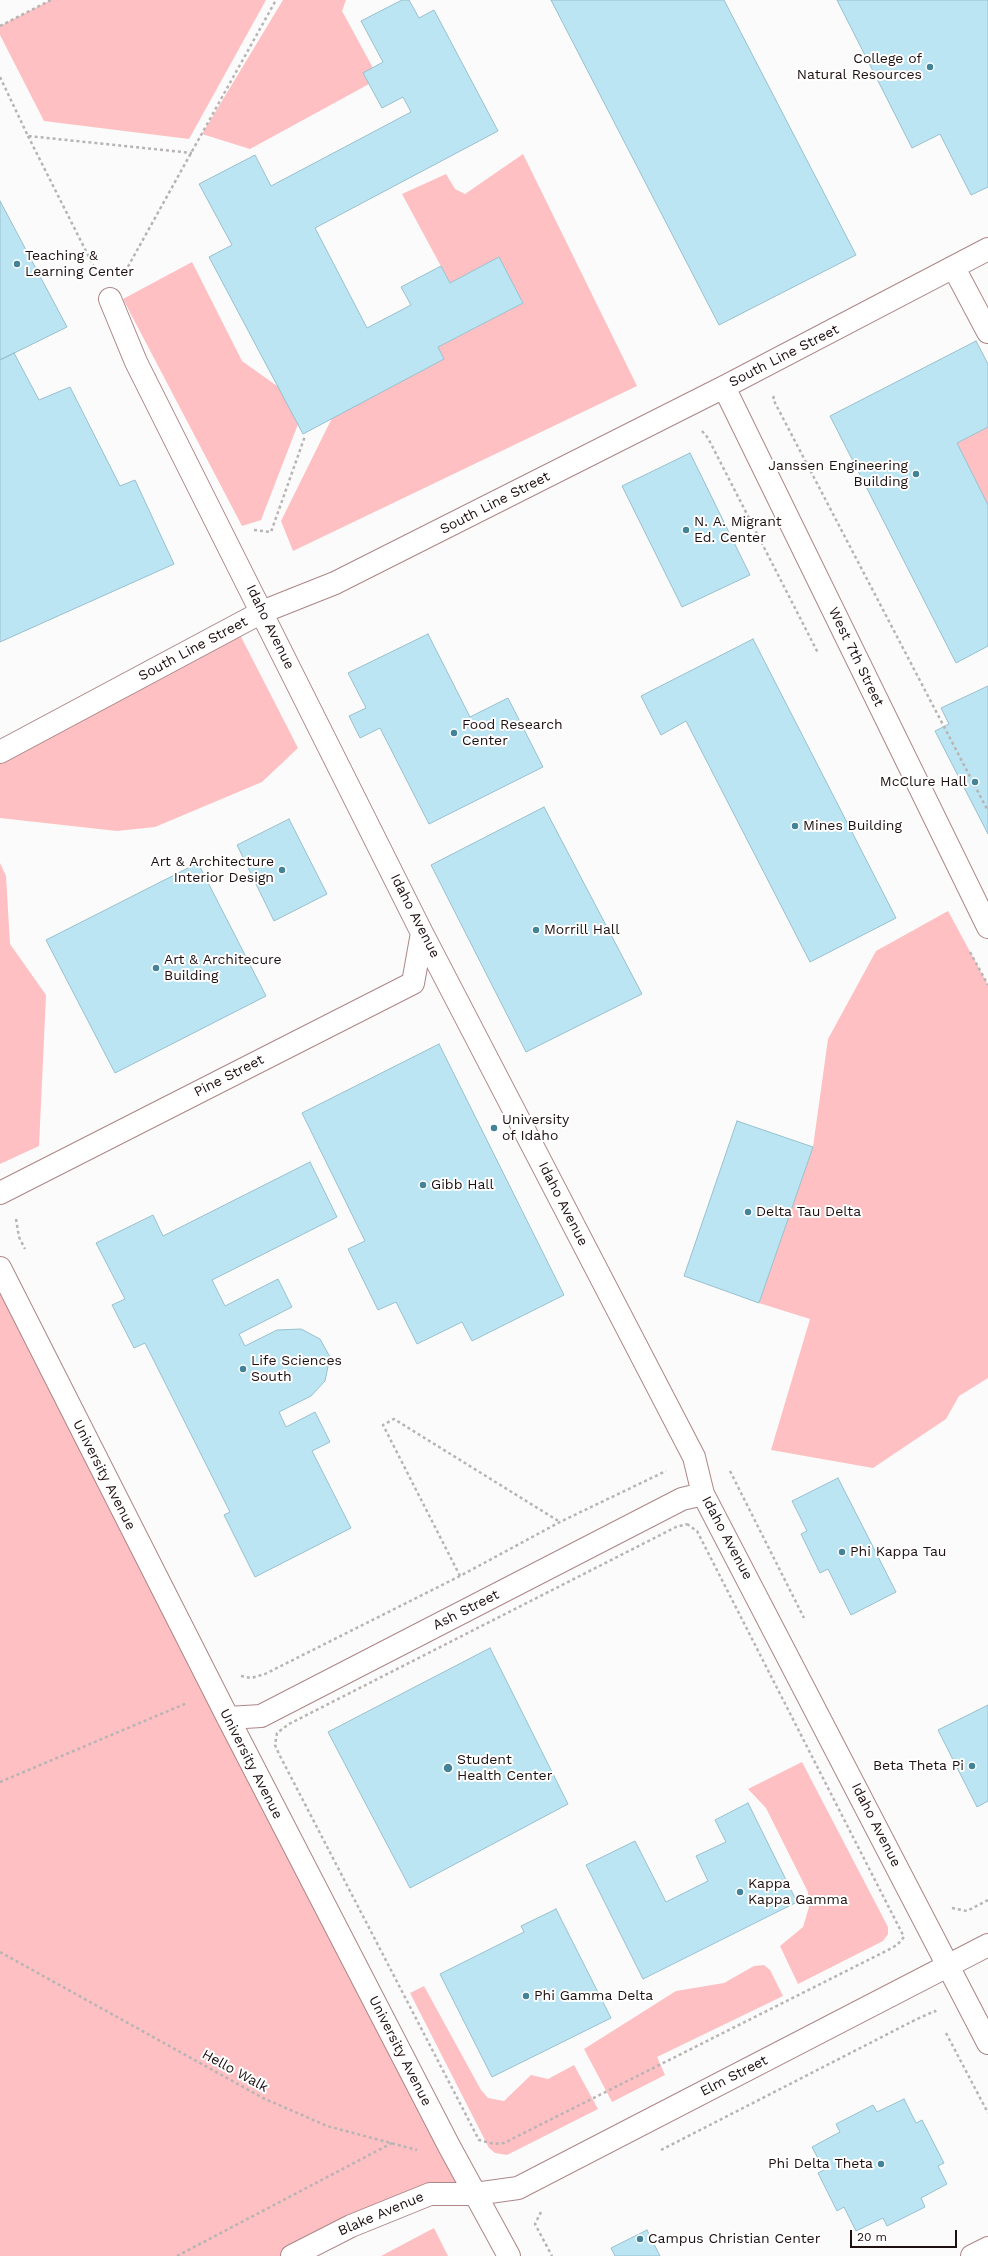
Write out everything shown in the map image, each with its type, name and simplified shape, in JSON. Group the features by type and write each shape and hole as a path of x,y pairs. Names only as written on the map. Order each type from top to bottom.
{"street":[{"name":"South Line Street","path":"0,752 262,612 335,583 724,387 988,250"},
{"path":"954,268 988,332"},
{"name":"Idaho Avenue","path":"110,299 136,362 216,519 422,933 694,1457 703,1494 988,2043"},
{"name":"West 7th Street","path":"724,387 988,927"},
{"name":"Pine Street","path":"0,1193 413,983 422,933"},
{"name":"University Avenue","path":"0,1268 214,1692 450,2146 509,2256"},
{"name":"Ash Street","path":"228,1718 261,1716 682,1499 703,1494"},
{"name":"Elm Street","path":"476,2194 518,2188 988,1945"},
{"name":"Blake Avenue","path":"292,2256 351,2226 430,2194 476,2194"},
{"path":"972,2256 988,2248"}],"path":[{"path":"0,26 51,0"},
{"path":"110,299 276,0"},
{"path":"0,78 110,299"},
{"path":"28,136 192,153"},
{"path":"776,392 773,399 988,811"},
{"path":"700,428 708,438 819,656"},
{"path":"216,519 247,530 271,532 305,436"},
{"path":"966,945 988,985"},
{"path":"18,1213 15,1220 19,1237 26,1250"},
{"path":"460,1576 383,1425 394,1419 560,1522"},
{"path":"236,1671 239,1675 251,1678 265,1674 460,1576 560,1522 694,1457"},
{"path":"686,1524 697,1531 904,1937 897,1945 888,1950 504,2143 494,2144 479,2140 279,1754 275,1745 277,1733 289,1724 676,1527 686,1524"},
{"path":"0,1782 214,1692"},
{"name":"Hello Walk","path":"0,1952 263,2098 327,2126 418,2150 450,2146 479,2140"},
{"path":"659,2152 915,2020 935,2011 938,2017"},
{"path":"944,2029 988,2113"},
{"path":"177,2256 392,2143"},
{"path":"547,2209 540,2213 535,2224 552,2256"}],"shaded area":[{"path":"51,0 266,0 189,139 44,121 0,35 0,26"},
{"path":"283,0 346,0 342,11 373,68 369,84 250,149 202,134"},
{"path":"523,154 637,386 293,551 281,521 332,418 444,359 438,347 523,303 499,257 450,283 402,194 446,174 455,189 465,194"},
{"path":"192,262 242,361 305,406 261,520 242,526 123,299"},
{"path":"988,427 988,505 957,443"},
{"path":"236,627 298,748 262,782 155,827 117,831 0,818 0,752"},
{"path":"0,863 6,876 10,944 46,995 39,1146 0,1164"},
{"path":"948,911 988,985 988,1378 959,1396 946,1419 873,1468 771,1450 810,1319 759,1303 813,1147 828,1039 876,951"},
{"path":"0,1268 475,2194 430,2194 292,2256 0,2256"},
{"path":"802,1762 888,1927 888,1934 883,1941 798,1984 780,1946 803,1927 809,1907 808,1892 766,1808 748,1789"},
{"path":"764,1965 770,1970 783,1996 657,2057 665,2075 612,2102 584,2049 676,1991 724,1983 754,1966"},
{"path":"424,1986 481,2090 488,2098 504,2101 531,2075 548,2079 574,2065 598,2109 507,2155 495,2153 489,2148 410,1993"},
{"path":"434,2228 448,2256 381,2256"}],"building":[{"path":"402,0 409,0 419,18 434,10 498,131 315,228 367,328 411,305 401,287 441,266 450,283 499,257 523,303 438,347 444,359 303,434 209,257 232,245 199,184 255,155 271,186 411,112 403,97 382,108 363,73 383,62 361,21"},
{"path":"551,0 724,0 856,255 719,325"},
{"name":"College of Natural Resources","path":"837,0 988,0 988,187 971,195 940,134 912,148"},
{"name":"Teaching & Learning Center","path":"0,201 67,327 0,360"},
{"name":"Janssen Engineering Building","path":"976,341 988,364 988,427 957,443 988,505 988,646 956,663 830,416"},
{"path":"14,353 39,400 70,387 120,486 135,480 174,564 0,642 0,360"},
{"name":"N. A. Migrant Ed. Center","path":"690,453 750,575 682,607 622,486"},
{"name":"Food Research Center","path":"428,634 470,717 508,698 543,767 429,824 380,728 360,738 349,716 366,708 348,673"},
{"name":"Mines Building","path":"753,639 896,918 810,962 686,721 661,735 641,696"},
{"name":"McClure Hall","path":"988,686 988,834 935,731 949,724 941,708"},
{"name":"Morrill Hall","path":"544,807 642,994 526,1052 431,865"},
{"name":"Art & Architecture Interior Design","path":"289,819 327,894 274,921 237,845"},
{"name":"Art & Architecure Building","path":"198,863 266,996 115,1073 46,940"},
{"name":"Gibb Hall","path":"439,1044 564,1295 472,1341 462,1322 417,1344 396,1302 378,1310 348,1249 365,1241 302,1113"},
{"name":"Delta Tau Delta","path":"737,1121 813,1147 759,1303 684,1276"},
{"name":"Life Sciences South","path":"310,1162 337,1217 212,1280 225,1306 278,1279 292,1307 239,1334 245,1346 277,1330 301,1329 320,1339 330,1357 325,1381 311,1396 279,1412 286,1427 315,1412 330,1442 312,1451 351,1528 255,1577 224,1515 230,1512 145,1343 134,1348 112,1305 125,1299 96,1243 153,1215 163,1236"},
{"name":"Phi Kappa Tau","path":"838,1478 896,1592 851,1615 828,1569 820,1573 801,1534 807,1531 792,1501"},
{"name":"Student Health Center","path":"490,1648 568,1804 410,1888 328,1732"},
{"name":"Beta Theta Pi","path":"988,1705 988,1801 977,1807 938,1730"},
{"name":"Kappa Kappa Gamma","path":"748,1803 797,1902 643,1979 586,1865 635,1841 666,1902 708,1881 696,1856 726,1842 715,1820"},
{"name":"Phi Gamma Delta","path":"556,1909 611,2018 492,2077 440,1974 524,1932 521,1926"},
{"name":"Phi Delta Theta","path":"904,2099 916,2123 922,2120 944,2163 938,2166 947,2184 921,2198 925,2207 887,2226 883,2218 856,2231 844,2207 837,2211 818,2173 824,2170 812,2147 840,2132 836,2124 873,2105 877,2112"},
{"name":"Campus Christian Center","path":"647,2230 660,2256 615,2256 611,2248"}],"place":[{"name":"College of Natural Resources","path":"930,67"},
{"name":"Teaching & Learning Center","path":"17,264"},
{"name":"Janssen Engineering Building","path":"916,474"},
{"name":"N. A. Migrant Ed. Center","path":"686,530"},
{"name":"Food Research Center","path":"454,733"},
{"name":"McClure Hall","path":"975,782"},
{"name":"Mines Building","path":"795,826"},
{"name":"Art & Architecture Interior Design","path":"282,870"},
{"name":"Morrill Hall","path":"536,930"},
{"name":"Art & Architecure Building","path":"156,968"},
{"name":"University of Idaho","path":"494,1128"},
{"name":"Gibb Hall","path":"423,1185"},
{"name":"Delta Tau Delta","path":"748,1212"},
{"name":"Life Sciences South","path":"243,1369"},
{"name":"Phi Kappa Tau","path":"842,1552"},
{"name":"Beta Theta Pi","path":"972,1766"},
{"name":"Student Health Center","path":"448,1768"},
{"name":"Kappa Kappa Gamma","path":"740,1892"},
{"name":"Phi Gamma Delta","path":"526,1996"},
{"name":"Phi Delta Theta","path":"881,2164"},
{"name":"Campus Christian Center","path":"640,2239"}]}
